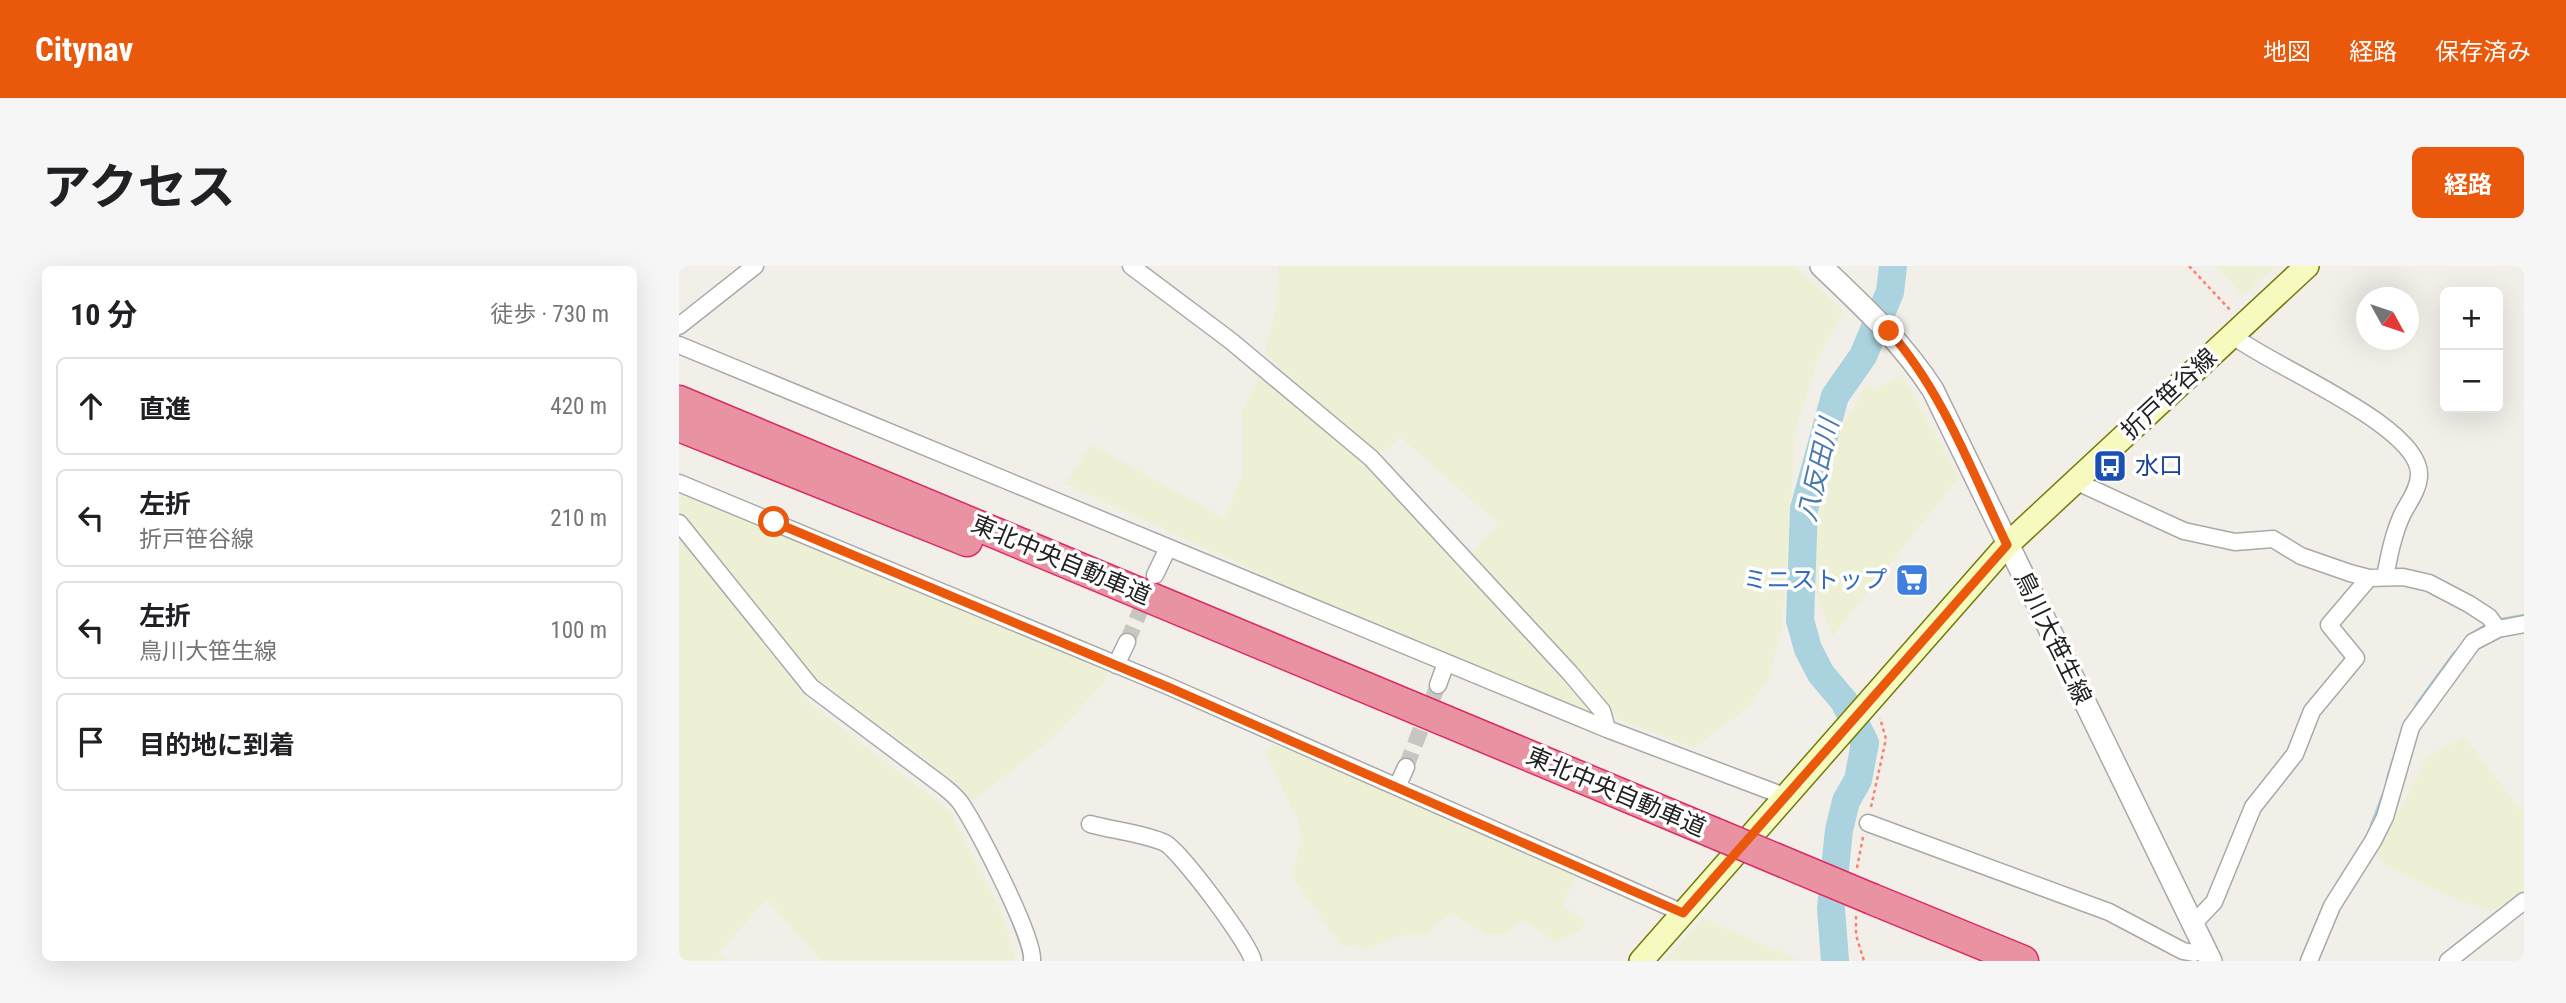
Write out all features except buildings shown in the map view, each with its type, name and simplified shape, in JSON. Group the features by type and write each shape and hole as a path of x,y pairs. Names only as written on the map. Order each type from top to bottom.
{"highway":[{"name":"東北中央自動車道","path":"679,401 1872,900 2014,958 2030,961"},
{"name":"東北中央自動車道","path":"679,426 894,514 1442,720"}],"main road":[{"name":"折戸笹谷線","path":"1641,961 1840,731 2007,545 2307,266"}],"street":[{"path":"679,326 755,266"},
{"path":"1131,266 1231,341 1371,458 1570,673 1602,711 1607,729"},
{"name":"鳥川大笹生線","path":"1821,266 1889,331 1910,355 1933,390 2208,955"},
{"path":"2193,924 2214,902 2253,807 2295,754 2312,711 2356,658 2329,625 2377,577 2419,479 2419,468 2408,447 2337,395 2251,351 2238,330"},
{"path":"679,345 1607,729 1784,796"},
{"path":"2075,481 2184,531 2235,542 2273,539 2301,556 2377,577 2403,577 2429,583 2494,624 2524,624"},
{"path":"679,483 1116,665 1683,913"},
{"path":"679,523 811,687 943,786 961,803 1024,928 1033,953 1032,961"},
{"path":"1155,575 1168,548"},
{"path":"2309,961 2332,906 2385,817 2411,726 2464,652 2494,624"},
{"path":"1116,665 1126,642"},
{"path":"1438,685 1446,663"},
{"path":"1397,787 1406,767"},
{"path":"1868,823 2109,912 2183,951 2208,955"},
{"path":"1090,824 1165,843 1182,859 1232,925 1254,961"},
{"path":"2448,961 2524,901"}],"path":[{"path":"2189,266 2238,330"}],"green space":[{"path":"1278,266 1793,266 1844,311 1818,359 1796,429 1782,628 1768,680 1746,709 1694,748 1615,718 1471,554 1498,523 1400,437 1385,451 1371,451 1264,353 1276,308"},
{"path":"2217,266 2276,266 2243,296"},
{"path":"1258,375 1353,453 1466,567 1593,706 1587,712 1290,587 1065,484 1091,444 1224,518 1243,473 1242,412"},
{"path":"1902,375 1959,477 1833,636 1817,598 1814,537 1819,500 1841,428 1866,385 1875,389"},
{"path":"679,493 1094,665 1107,671 1106,680 1054,737 973,801 925,759 823,686 679,513"},
{"path":"679,537 812,705 950,811 1000,908 1016,961 822,961 766,900 719,953 728,961 679,961"},
{"path":"2465,737 2520,809 2524,803 2524,892 2492,911 2458,900 2385,866 2377,854 2427,756"},
{"path":"1271,743 1578,874 1562,905 1586,921 1579,931 1556,942 1524,921 1503,934 1486,935 1451,913 1425,935 1402,935 1368,949 1340,945 1291,874 1301,843 1299,823 1265,752"},
{"path":"1702,918 1802,961 1666,961"}],"waterway":[{"name":"八反田川","path":"1835,961 1831,908 1839,830 1846,801 1858,780 1865,743 1844,701 1821,674 1808,649 1800,620 1804,509 1835,396 1863,356 1890,292 1893,266"},
{"path":"2497,621 2524,616"},
{"path":"2473,634 2489,624"},
{"path":"2417,705 2455,653"},
{"path":"2388,779 2406,721"},
{"path":"2372,825 2384,794"}],"tunnel":[{"path":"1127,642 1149,590"},
{"path":"1406,767 1438,685"}],"place":[{"name":"水口","path":"2110,466"},
{"name":"ミニストップ","path":"1912,580"}],"route":[{"path":"774,522 1168,687 1683,913 1840,731 2007,545 1933,390 1910,355 1889,331"}]}
